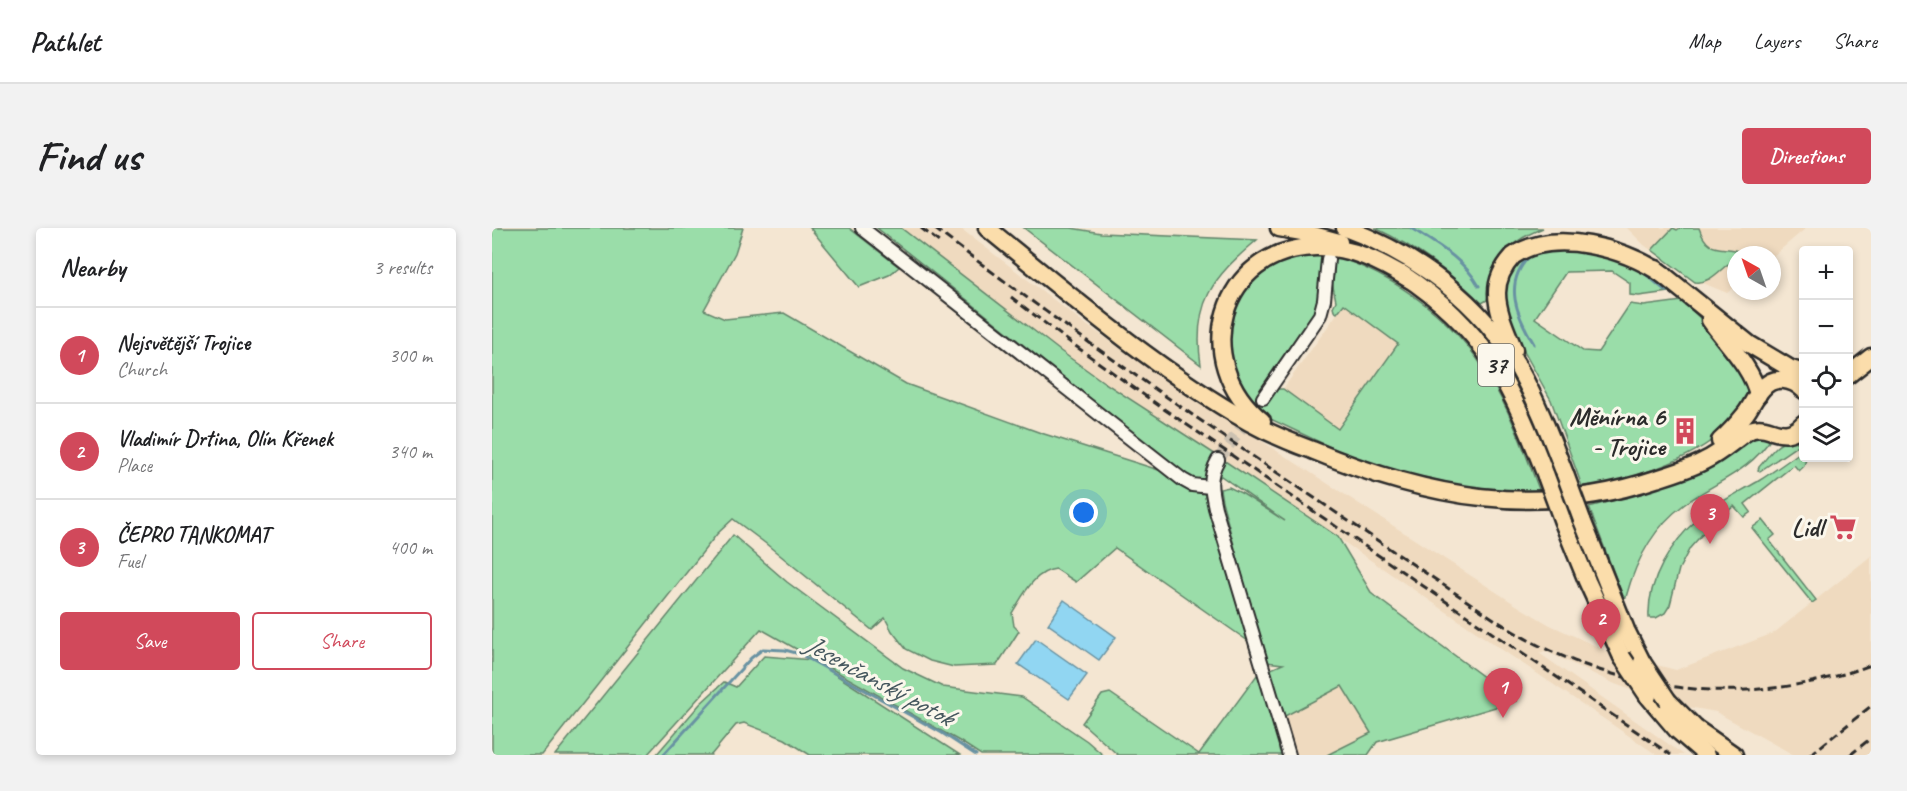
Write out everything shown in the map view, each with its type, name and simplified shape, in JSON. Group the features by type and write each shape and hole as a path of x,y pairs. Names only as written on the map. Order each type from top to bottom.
{"main road":[{"path":"987,228 1114,329 1192,386 1248,421 1312,451 1366,472 1406,484 1502,499 1542,500 1587,497 1612,493 1705,461 1753,428 1760,427 1774,433 1784,434 1799,427"},
{"name":"37","path":"1279,228 1347,245 1381,261 1438,300 1457,318 1489,356 1518,406 1587,580 1622,657 1648,696 1677,730 1706,755"},
{"name":"37","path":"1346,228 1400,252 1445,283 1490,328 1513,359 1540,412 1626,630 1642,662 1668,701 1695,728 1734,755"},
{"path":"1592,228 1625,246 1664,275 1727,327 1755,356 1799,383"},
{"path":"1526,382 1498,301 1497,287 1502,272 1516,253 1531,242 1554,231 1611,245 1632,254 1664,275"},
{"path":"1312,451 1285,437 1255,416 1241,401 1230,383 1223,365 1220,345 1222,322 1231,299 1243,280 1259,265 1278,254 1302,248 1327,247 1354,252 1377,261 1410,279"},
{"path":"1697,302 1755,384 1757,417 1766,429"},
{"path":"1853,365 1871,356"},
{"path":"1853,371 1871,356"},
{"path":"1853,383 1871,369"},
{"path":"1661,478 1716,445 1735,427 1765,386 1774,381 1784,380 1799,384"}],"street":[{"path":"862,228 1183,480 1192,485 1210,487"},
{"path":"1263,398 1320,315 1324,300 1328,259"},
{"path":"1218,460 1211,475 1210,487 1215,508 1289,755"}],"shaded area":[{"path":"901,228 960,228 1088,326 1190,395 1521,608 1550,625 1611,653 1676,670 1774,633 1871,556 1871,755 1794,755 1716,712 1683,706 1639,693 1545,651 1539,653 1684,755 1657,755 1210,451 1105,383"},
{"path":"1627,228 1806,228 1781,249 1781,246 1727,246 1727,293 1695,282 1644,245"},
{"path":"1344,304 1399,343 1337,429 1283,389"},
{"path":"1342,686 1371,733 1327,755 1296,755 1280,718"}],"green space":[{"path":"492,228 743,228 735,253 704,310 725,319 784,313 906,384 1041,433 1162,471 1082,407 1086,395 877,228 901,228 1105,383 1338,537 1372,594 1516,701 1377,742 1368,755 1327,755 1371,733 1342,686 1281,718 1279,749 1281,755 1118,755 1082,723 1102,695 1110,693 1199,754 1257,675 1283,664 1266,662 1220,489 1229,487 1285,521 1221,476 1204,493 1248,641 1115,548 1076,582 1056,569 1041,574 1035,579 1012,613 1014,626 1019,631 997,665 954,667 930,661 906,649 885,618 872,630 733,519 717,534 542,755 492,755"},
{"path":"810,228 849,228 899,267 889,275 859,287"},
{"path":"1024,228 1071,228 1101,233 1257,240 1228,267 1209,294 1203,308 1200,325 1201,365"},
{"path":"1375,228 1543,228 1519,240 1503,255 1494,274 1487,300 1482,303 1432,261 1405,243"},
{"path":"1673,228 1677,230 1699,228 1708,244 1727,249 1727,265 1709,279 1695,282 1652,250"},
{"path":"1581,242 1649,274 1668,292 1630,295 1630,283 1612,271 1566,272 1535,318 1583,351 1598,352 1630,304 1644,306 1682,301 1702,320 1736,361 1752,395 1723,431 1694,452 1637,475 1583,489 1551,400 1517,339 1504,303 1505,281 1519,258"},
{"path":"1327,254 1354,263 1403,289 1447,324 1466,344 1497,391 1515,428 1540,492 1468,487 1404,473 1361,460 1264,416 1232,374 1227,332 1242,292 1260,272 1289,256","holes":["1322,260 1334,262 1334,275 1331,277 1336,301 1334,311 1337,313 1344,304 1398,344 1338,429 1283,389 1276,389 1319,305"]},
{"path":"1750,435 1772,437 1743,468 1685,504 1664,523 1647,545 1626,597 1623,597 1589,507 1676,481"},
{"path":"1790,440 1799,444 1760,471 1758,470 1776,447"},
{"path":"1799,453 1799,462 1805,462 1799,471 1794,465 1745,504 1751,512 1744,517 1734,506 1707,529 1690,548 1679,569 1670,605 1665,613 1656,618 1649,618 1649,604 1657,576 1670,550 1679,539 1699,518 1727,498"},
{"path":"1763,520 1775,535 1769,540 1816,600 1812,603 1752,528"},
{"path":"733,535 787,582 903,668 943,687 1022,697 1087,741 1103,755 981,755 761,629 647,755 555,755"},
{"path":"764,656 813,660 960,755 810,755 785,739 744,723 736,725 711,755 656,755 700,704 724,682 736,687"}],"water":[{"path":"1064,600 1116,637 1099,660 1048,624"},
{"path":"1036,639 1087,675 1069,699 1018,664"}],"waterway":[{"path":"1411,228 1457,260 1473,276 1479,286"},
{"path":"1530,256 1521,266 1514,288 1518,311 1534,344"},
{"path":"1642,271 1666,291"},
{"name":"Jesenčanský potok","path":"663,755 751,658 763,649 785,650 800,654 942,733 976,755"}],"tunnel":[{"path":"1218,460 1263,398"}],"railway":[{"path":"921,228 939,242"},
{"path":"934,228 1065,326 1199,420 1470,603 1540,646 1580,663 1620,676 1662,685 1704,690 1746,690 1788,686 1830,678 1871,665"},
{"path":"1011,297 1158,405 1671,755"},
{"path":"1810,755 1871,706"},
{"path":"1850,755 1871,738"}],"place":[{"name":"Měnírna 6 - Trojice","path":"1685,431"},
{"name":"Lidl","path":"1843,527"},
{"name":"ČEPRO TANKOMAT","path":"1710,544"},
{"name":"Vladimír Drtina, Olín Křenek","path":"1601,649"},
{"name":"Nejsvětější Trojice","path":"1503,718"}]}
